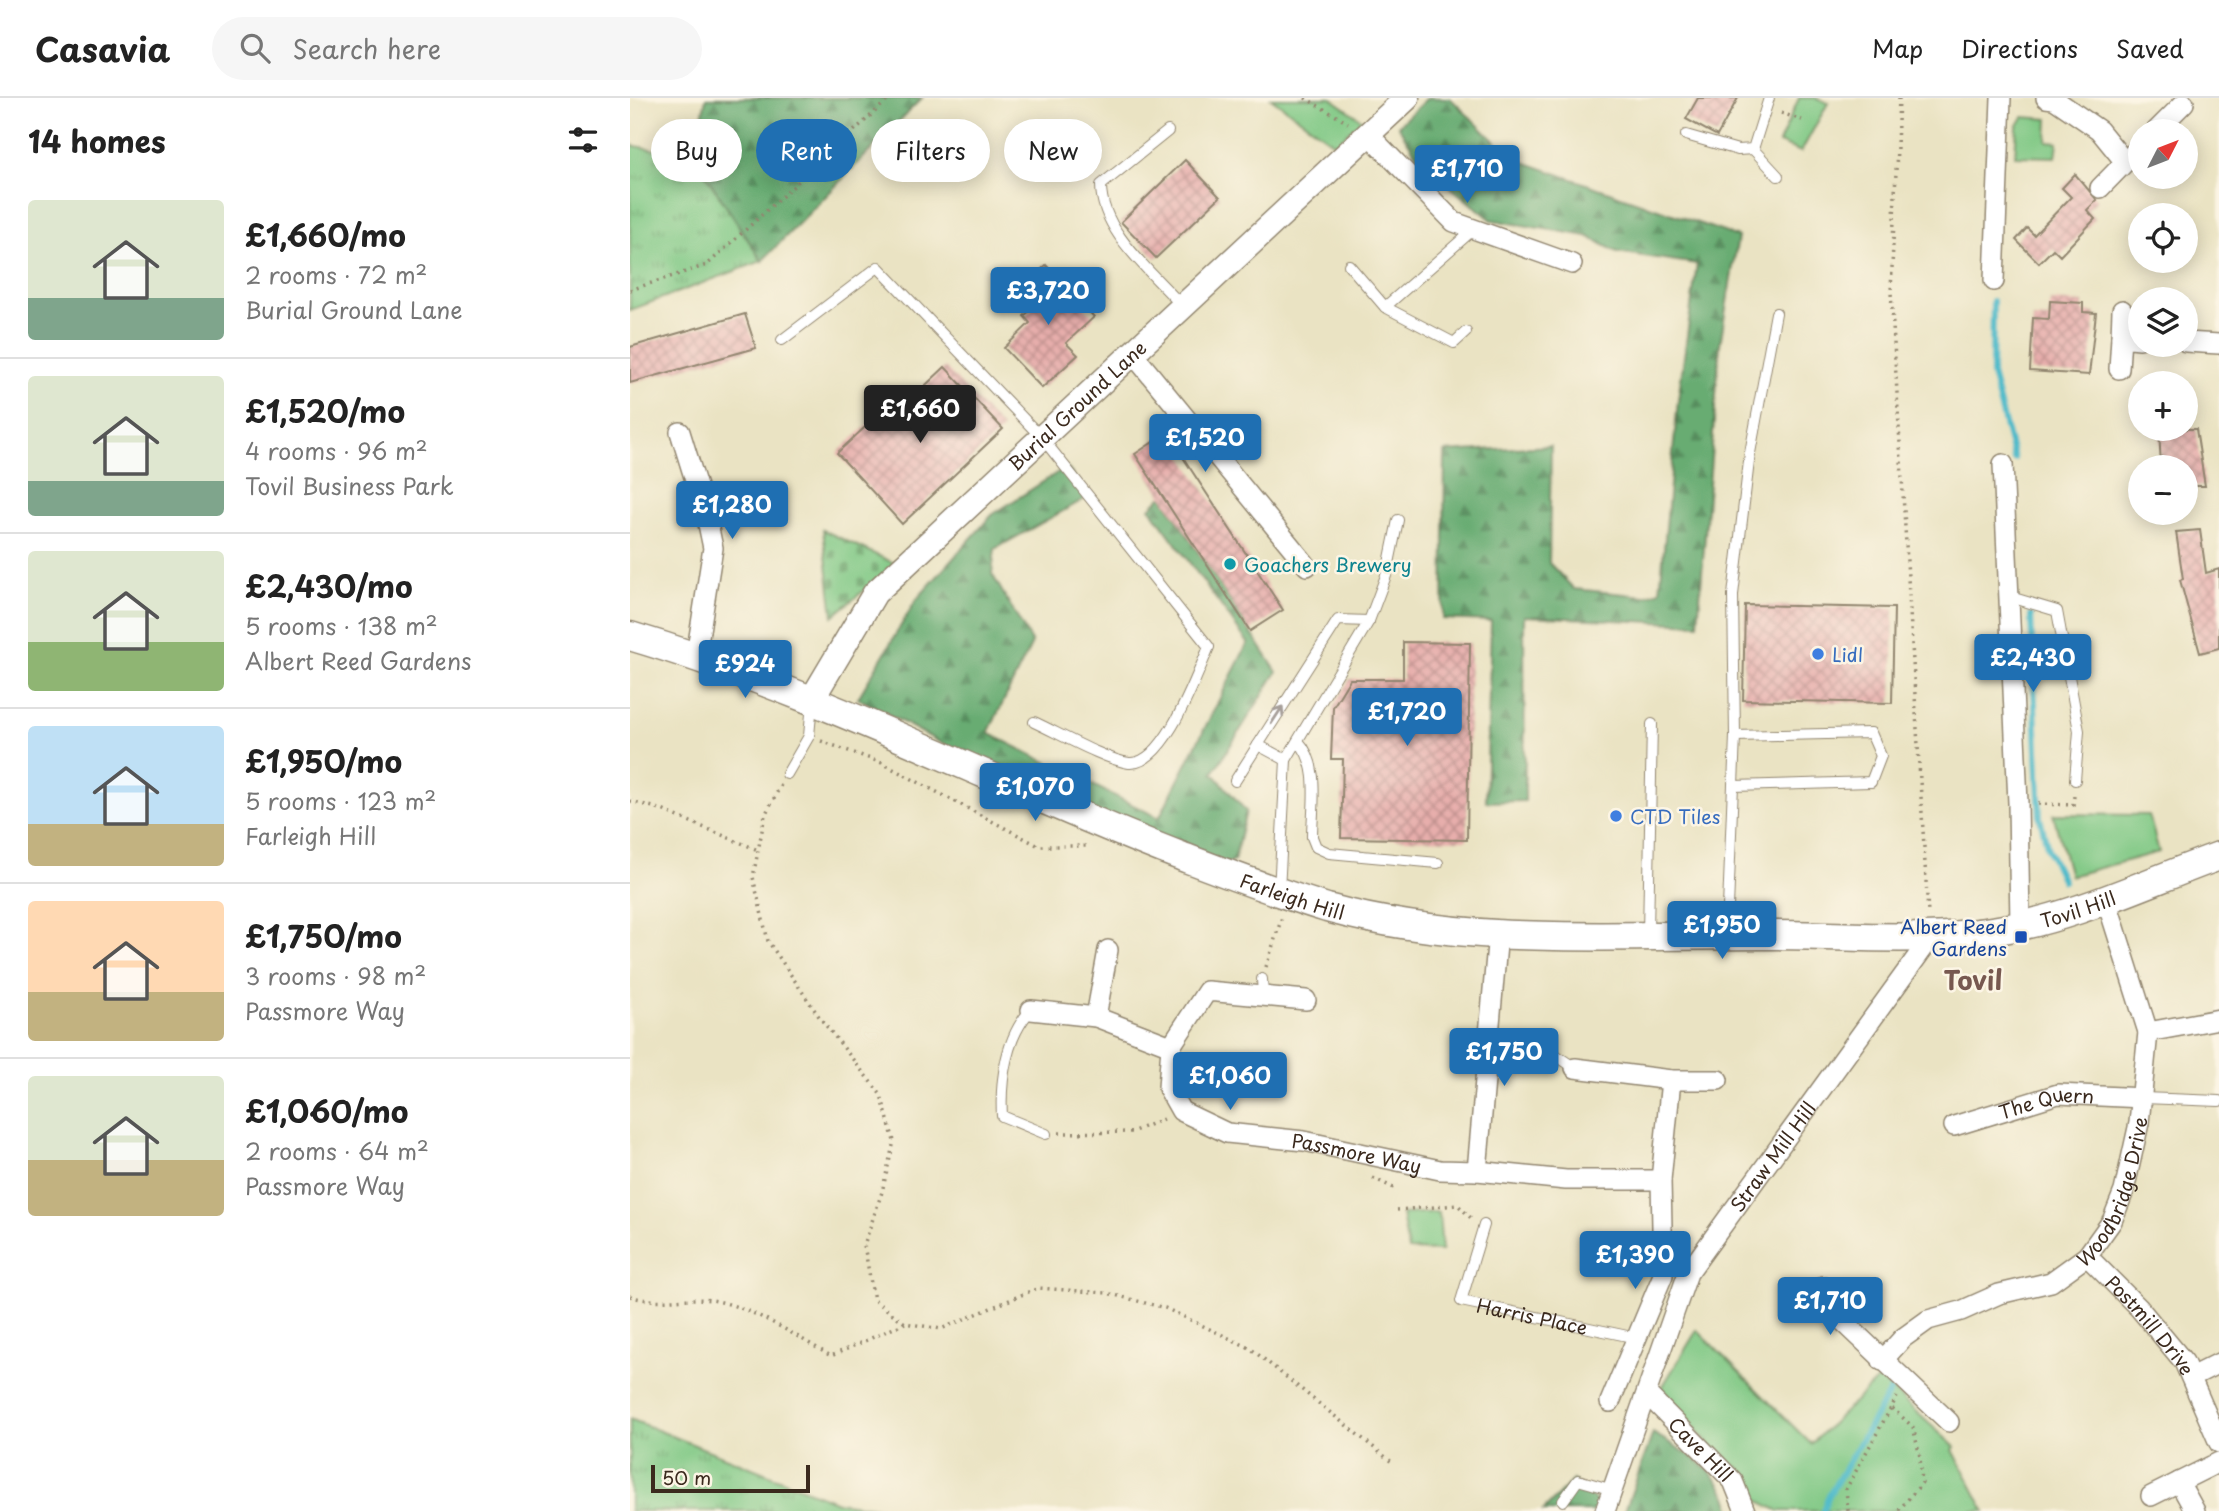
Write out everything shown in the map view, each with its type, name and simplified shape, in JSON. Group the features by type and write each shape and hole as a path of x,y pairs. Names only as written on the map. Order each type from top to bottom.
{"main road":[{"name":"Farleigh Hill","path":"630,636 696,656 812,699 1103,826 1327,908 1409,927 1498,933 1930,939"},
{"name":"Tovil Hill","path":"1930,939 2020,925 2106,899 2219,856"}],"street":[{"name":"Burial Ground Lane","path":"812,699 876,593 1407,98"},
{"path":"1994,281 2001,98"},
{"path":"2046,98 2054,99 2099,130 2126,162 2100,188"},
{"path":"2168,119 2184,103"},
{"path":"1368,135 1454,222 1572,264"},
{"path":"2123,310 2128,328"},
{"path":"2198,343 2219,344"},
{"path":"2119,369 2128,346"},
{"path":"1134,355 1307,566"},
{"path":"680,432 708,519 713,548 696,656"},
{"path":"2003,464 2018,803 2020,925"},
{"name":"Woodbridge Drive","path":"1882,1361 1903,1338 1928,1320 1961,1311 1999,1294 2051,1282 2087,1256 2112,1221 2124,1191 2143,1098 2148,1032 2106,899"},
{"path":"1476,1171 1498,933"},
{"name":"Straw Mill Hill","path":"1605,1511 1688,1273 1930,939"},
{"path":"1096,1017 1108,950"},
{"path":"1181,1111 1168,1088 1171,1046 1207,991 1262,986 1306,1000"},
{"path":"1031,1010 1096,1017 1171,1046"},
{"path":"2148,1032 2219,1019"},
{"path":"1575,1068 1671,1080 1718,1080"},
{"path":"1609,1402 1663,1275 1661,1180 1671,1080"},
{"name":"The Quern","path":"1954,1126 2059,1094 2143,1098"},
{"name":"Passmore Way","path":"1181,1111 1227,1133 1304,1141 1440,1170 1566,1180 1661,1180"},
{"name":"Postmill Drive","path":"2087,1256 2166,1339 2191,1377 2219,1443"},
{"path":"1823,1286 1829,1308 1949,1423"},
{"path":"2191,1377 2219,1363"},
{"name":"Cave Hill","path":"1647,1394 1733,1481 1745,1511"},
{"path":"2151,1496 2219,1462"},
{"path":"2179,1482 2195,1511"}],"lane":[{"path":"1753,149 1767,103"},
{"path":"1168,131 1101,185 1101,204 1126,244 1184,308"},
{"path":"1686,135 1738,150 1753,149"},
{"path":"1753,149 1777,176"},
{"path":"1385,307 1475,229"},
{"path":"1349,265 1385,307 1454,342 1466,332"},
{"path":"782,341 878,267 1043,439 1209,647 1175,723 1155,750 1138,762 1121,761 1034,722"},
{"path":"1727,936 1735,736 1733,595 1750,453 1776,313"},
{"path":"1279,892 1286,760 1369,621 1387,572 1398,520"},
{"path":"2007,596 2057,611 2079,731 2075,780"},
{"path":"1235,781 1338,620 1369,621"},
{"path":"787,774 809,736 812,699"},
{"path":"1648,937 1652,724"},
{"path":"1733,786 1871,782 1881,756 1871,733 1735,736"},
{"path":"1298,741 1309,752 1312,769 1312,837 1316,847 1329,853 1438,863"},
{"path":"1258,745 1286,760"},
{"path":"1031,1010 1018,1024 1001,1088 1002,1116 1046,1134"},
{"path":"1488,1045 1542,1046 1575,1068"},
{"path":"2143,1098 2219,1101"},
{"name":"Harris Place","path":"1483,1226 1461,1301 1638,1338"},
{"path":"1563,1501 1578,1480 1613,1490"}],"path":[{"path":"630,290 707,265 890,98"},
{"path":"1305,98 1368,135"},
{"path":"1899,98 1891,292 1930,939"},
{"path":"1767,103 1801,120"},
{"path":"809,736 882,763 1039,846 1096,845"},
{"path":"787,774 765,815 753,877 768,941 820,1018 881,1094 894,1141 882,1192 864,1245 874,1300 905,1323 941,1329 1038,1288 1107,1293 1165,1308 1250,1348 1393,1463"},
{"path":"2045,804 2073,805 2075,780"},
{"path":"630,802 657,808 758,850"},
{"path":"1262,986 1283,914 1279,892"},
{"path":"1046,1134 1132,1132 1181,1111"},
{"path":"1373,1178 1398,1191"},
{"path":"1397,1210 1458,1205 1464,1213 1483,1226"},
{"path":"630,1296 644,1301 716,1301 776,1325 831,1356 905,1323"},
{"path":"1848,1511 1846,1489 1856,1466 1892,1408 1901,1378"},
{"path":"1892,1408 1913,1427 1920,1457 1922,1483 1898,1511"}],"green space":[{"path":"706,98 922,98 901,119 871,119 871,150 857,164 857,119 756,119 756,182 840,182 762,261 710,182 742,182 742,119 702,119"},
{"path":"1271,98 1331,98 1362,120 1335,144"},
{"path":"1427,98 1450,98 1512,158 1738,237 1720,344 1698,624 1524,616 1525,801 1486,802 1491,621 1443,619 1445,452 1551,446 1549,563 1574,589 1645,596 1660,591 1678,400 1697,264 1617,252 1587,236 1492,220 1423,165 1398,126"},
{"path":"1799,98 1815,98 1828,103 1801,152 1779,143"},
{"path":"2023,117 2048,119 2047,141 2058,142 2056,157 2015,156 2017,127"},
{"path":"630,145 651,149 651,182 710,182 762,261 630,310"},
{"path":"1066,467 1090,496 995,549 992,574 1032,643 988,733 1159,818 1248,643 1150,508 1162,496 1277,672 1213,773 1246,811 1234,861 1225,864 991,770 858,698 916,600 992,515"},
{"path":"823,530 896,564 833,616"},
{"path":"2053,814 2149,815 2159,852 2070,876"},
{"path":"1439,1212 1442,1251 1408,1250 1402,1214"},
{"path":"1697,1330 1811,1444 1879,1378 1955,1447 1953,1450 1985,1511 1779,1511 1757,1500 1661,1389"},
{"path":"630,1419 837,1502 903,1511 630,1511"},
{"path":"1653,1433 1702,1464 1720,1484 1732,1511 1625,1511"},
{"path":"1573,1480 1600,1505 1592,1511 1543,1511"}],"building":[{"path":"1698,98 1738,98 1717,136 1686,119"},
{"path":"1185,160 1220,197 1156,258 1121,222"},
{"path":"2075,174 2097,200 2087,210 2095,219 2060,256 2053,249 2039,263 2016,240 2027,228 2034,235 2071,197 2062,188"},
{"path":"1046,265 1094,317 1066,343 1078,355 1042,388 1004,348 1030,323 1024,316 1033,308 1018,292"},
{"path":"2050,301 2083,303 2083,312 2096,313 2089,375 2030,371 2033,318 2049,319"},
{"path":"745,314 756,348 630,383 630,347"},
{"path":"945,367 1003,429 902,524 837,453 889,405 896,413"},
{"path":"1167,433 1283,610 1250,631 1135,454"},
{"path":"2160,441 2198,441 2205,486 2198,486 2198,455 2160,455"},
{"path":"2200,530 2206,573 2219,569 2219,648 2200,653 2180,580 2183,579 2176,532"},
{"name":"Lidl","path":"1745,605 1894,608 1892,703 1743,700"},
{"path":"1403,642 1470,643 1467,840 1341,838 1343,759 1331,759 1333,707 1350,679 1403,679"}],"waterway":[{"path":"1993,301 1992,374 2014,459"},
{"path":"2031,616 2040,818 2048,850 2063,881"},
{"path":"1823,1511 1828,1497 1890,1391"}],"place":[{"name":"Goachers Brewery","path":"1230,564"},
{"name":"Lidl","path":"1818,654"},
{"name":"CTD Tiles","path":"1616,816"},
{"name":"Albert Reed Gardens","path":"2021,937"}],"district":[{"name":"Tovil","path":"1973,979"}]}
